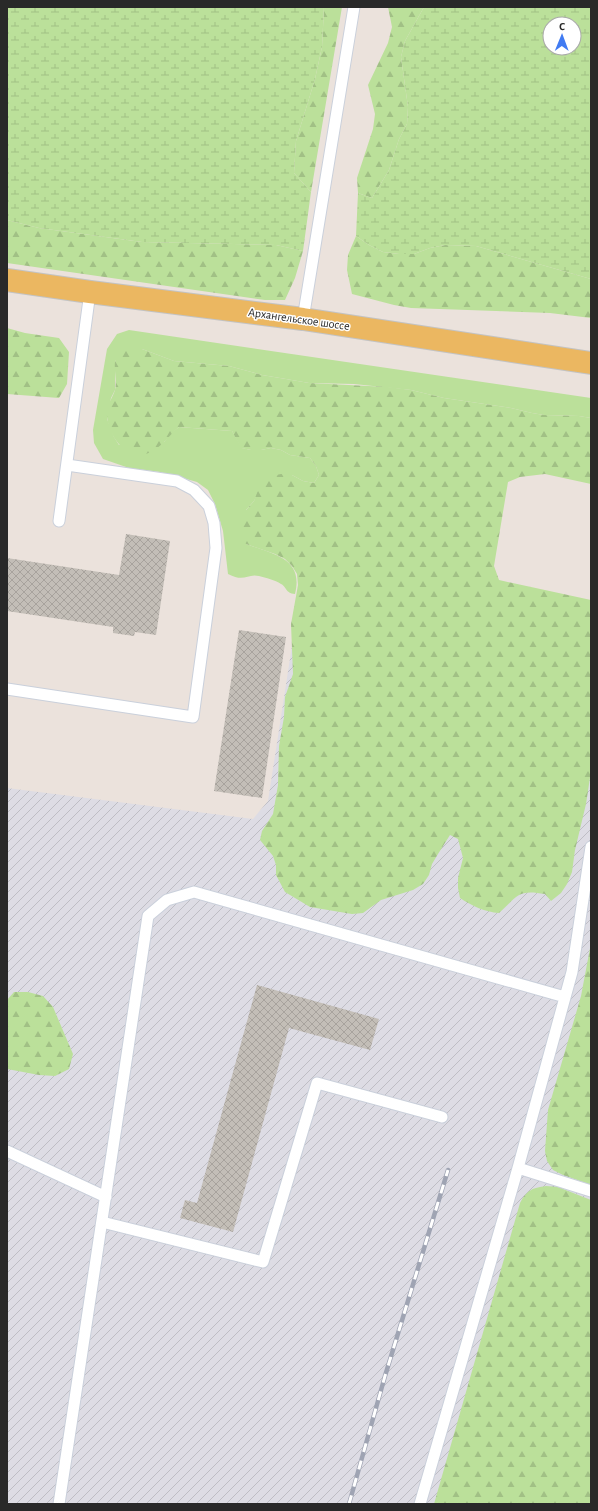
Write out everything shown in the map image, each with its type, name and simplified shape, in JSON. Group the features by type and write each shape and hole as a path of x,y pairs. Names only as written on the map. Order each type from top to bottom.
{"main road":[{"name":"Архангельское шоссе","path":"7,280 303,319 591,363"}],"lane":[{"path":"303,319 354,7"},
{"path":"59,522 90,292"},
{"path":"7,690 193,716 216,548 214,523 209,506 194,490 177,481 67,465"},
{"path":"420,1504 518,1168 572,972 591,847"},
{"path":"59,1504 148,916 167,900 194,892 565,998"},
{"path":"102,1222 262,1262 317,1083 442,1117"},
{"path":"7,1151 106,1197"},
{"path":"518,1168 591,1191"}],"shaded area":[{"path":"306,555 591,602 591,1504 7,1504 7,788 253,819 268,801"}],"green space":[{"path":"7,7 324,7 322,47 315,79 296,141 294,173 311,192 303,251 276,245 142,242 39,228 7,220"},
{"path":"324,7 342,7 311,192 294,173 296,141 315,79 322,47"},
{"path":"388,7 424,7 405,41 401,57 408,107 407,124 399,139 389,170 372,198 358,193 357,178 373,129 375,114 368,85 388,43 392,27"},
{"path":"424,7 591,7 591,279 476,246 445,245 430,248 414,254 399,254 383,252 356,236 358,193 372,198 389,170 399,139 407,124 408,107 401,57 405,41"},
{"path":"7,220 39,228 142,242 276,245 303,251 295,278 285,300 265,300 7,263"},
{"path":"356,236 383,252 399,254 414,254 430,248 445,245 476,246 591,279 591,318 550,313 411,308 352,294 347,270 348,255"},
{"path":"7,328 25,333 59,338 69,352 67,384 59,398 7,394"},
{"path":"129,330 591,398 591,418 579,416 544,415 511,408 444,398 411,390 354,384 309,383 262,375 229,366 174,361 142,349 115,361 115,390 111,398 107,419 119,445 164,442 171,433 179,427 232,431 242,448 261,450 271,448 281,450 290,455 310,458 316,466 319,475 314,483 303,481 292,475 258,493 254,501 246,510 246,544 276,555 291,565 295,572 297,582 295,594 288,591 276,581 267,578 255,575 238,578 228,574 223,531 215,504 208,490 197,482 160,472 129,468 103,459 94,443 93,430 107,349 117,334"},
{"path":"142,349 174,361 229,366 262,375 309,383 388,387 544,415 579,416 591,418 591,484 545,474 520,477 508,482 494,566 499,580 591,600 591,771 572,872 561,893 551,901 545,894 529,892 523,893 515,898 499,913 469,904 460,898 458,878 463,858 458,839 450,835 432,864 429,875 423,884 413,890 381,900 363,913 352,914 310,907 285,892 276,875 276,865 273,856 260,840 262,831 273,814 278,785 279,746 284,717 285,697 293,674 291,624 298,585 297,574 285,559 246,544 240,537 239,527 240,517 254,501 261,482 271,476 281,474 292,475 303,481 314,483 319,475 316,466 310,458 290,455 281,450 271,448 251,450 241,448 232,431 179,427 160,446 146,454 138,455 123,448 112,434 107,418 107,410 115,390 115,361 120,351"},
{"path":"591,943 591,1185 553,1170 547,1161 545,1151 548,1110 581,996"},
{"path":"14,992 28,992 43,996 53,1007 73,1054 69,1069 55,1076 39,1075 7,1069 7,1000"},
{"path":"546,1186 558,1187 591,1200 591,1504 434,1504 520,1203 530,1190"}],"building":[{"path":"126,534 170,541 156,635 135,632 134,636 113,633 113,627 7,611 7,558 119,575"},
{"path":"239,630 286,637 262,798 214,791"},
{"path":"257,985 379,1019 370,1050 289,1028 233,1232 180,1218 185,1200 197,1203"}],"railway":[{"path":"349,1504 385,1376 448,1170"}]}
